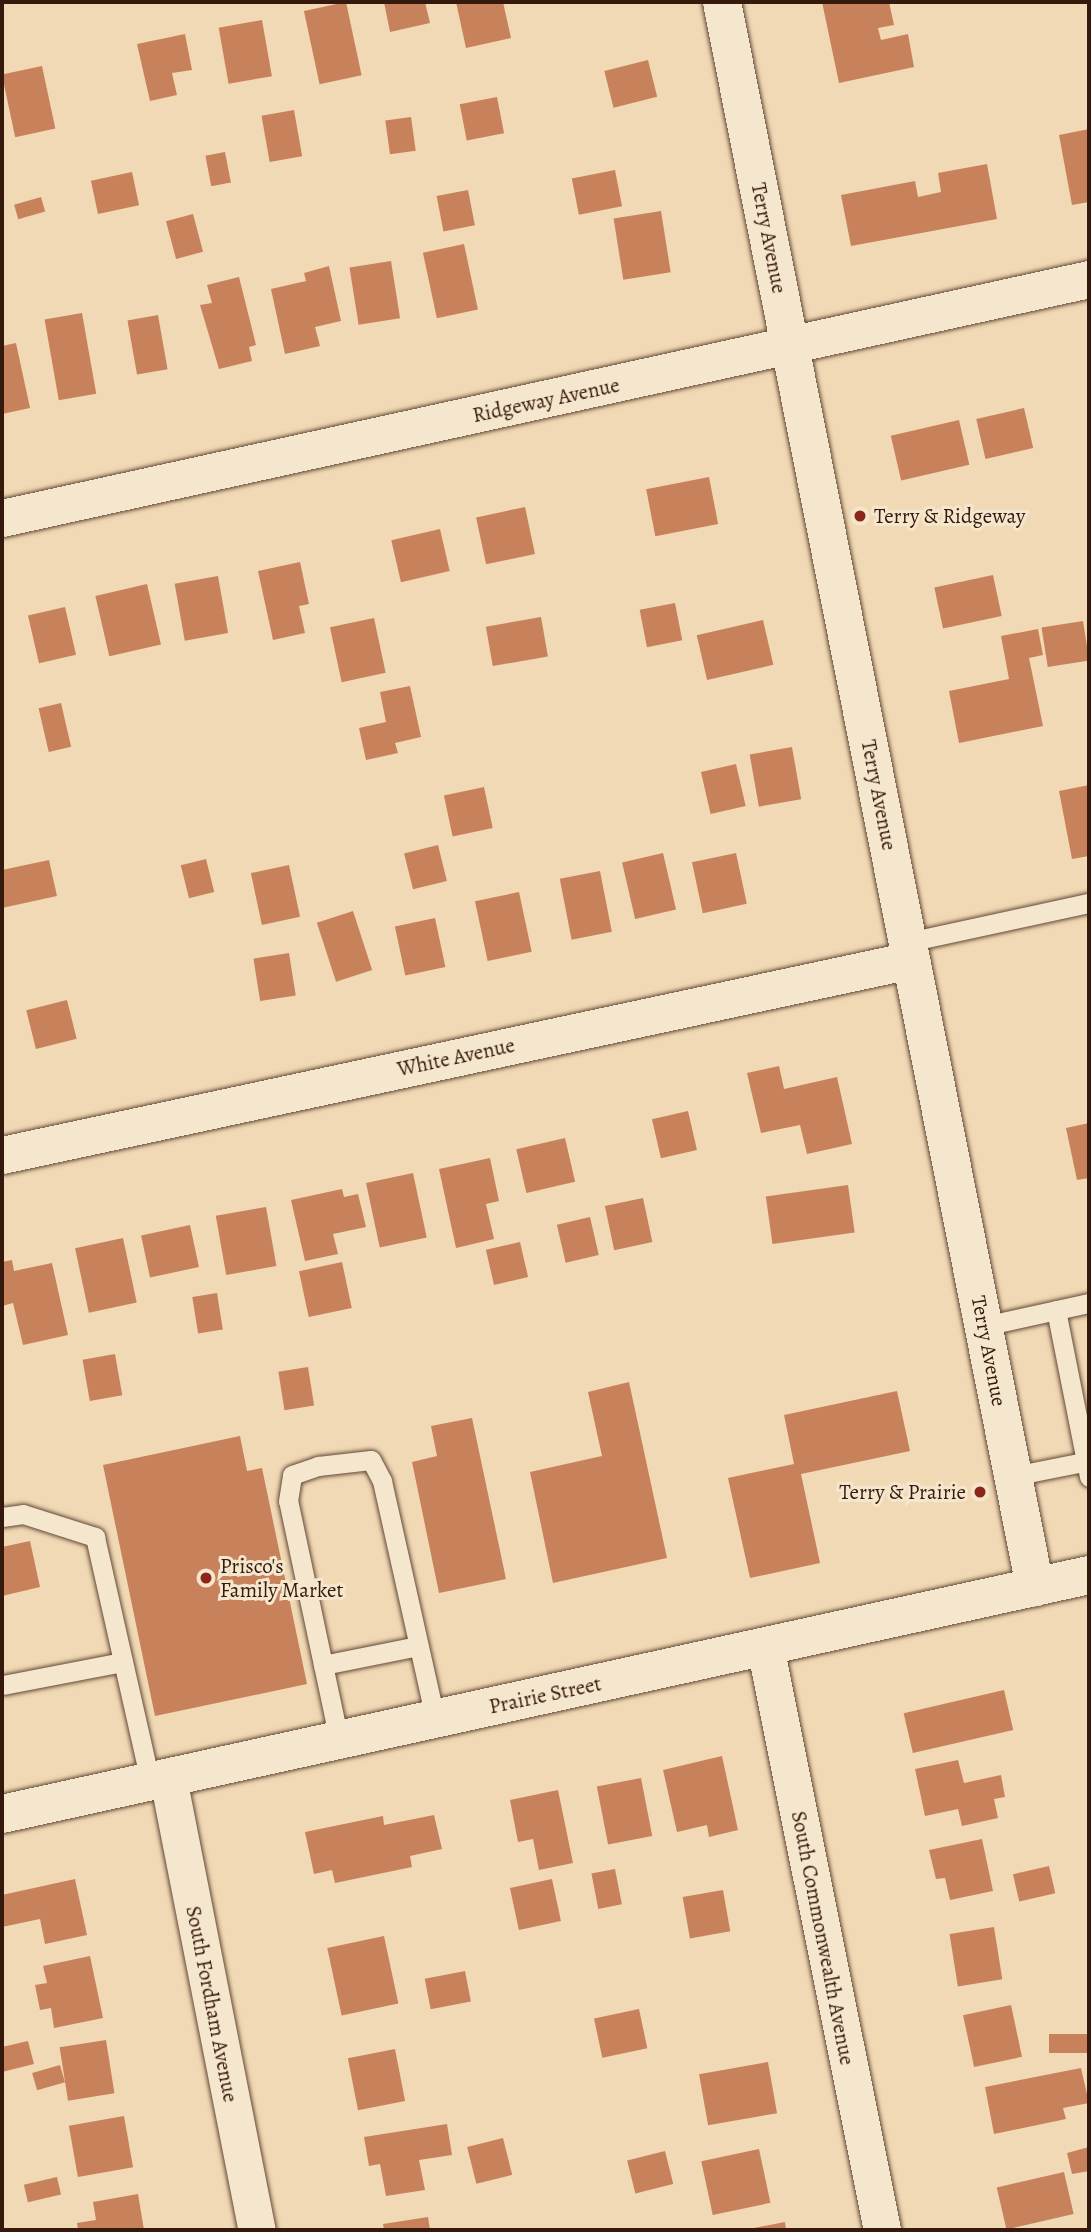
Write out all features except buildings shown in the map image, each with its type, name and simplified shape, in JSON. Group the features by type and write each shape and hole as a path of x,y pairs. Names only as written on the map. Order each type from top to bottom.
{"street":[{"name":"Terry Avenue","path":"722,2 1035,1587"},
{"name":"Ridgeway Avenue","path":"2,518 790,348 1089,279"},
{"name":"White Avenue","path":"2,1155 909,951"},
{"name":"Prairie Street","path":"2,1814 1089,1575"},
{"name":"South Commonwealth Avenue","path":"765,1646 882,2230"},
{"name":"South Fordham Avenue","path":"159,1779 257,2230"}],"lane":[{"path":"909,951 1089,903"},
{"path":"984,1326 1089,1303"},
{"path":"1013,1476 1088,1467 1055,1310"},
{"path":"339,1740 288,1501 292,1475 318,1466 372,1460 382,1480 435,1719"},
{"path":"2,1517 23,1514 95,1537 123,1662 159,1779"},
{"path":"323,1665 418,1646"},
{"path":"3,1685 123,1662"}],"place":[{"name":"Terry & Ridgeway","path":"860,516"},
{"name":"Terry & Prairie","path":"980,1492"},
{"name":"Prisco's Family Market","path":"206,1578"}]}
